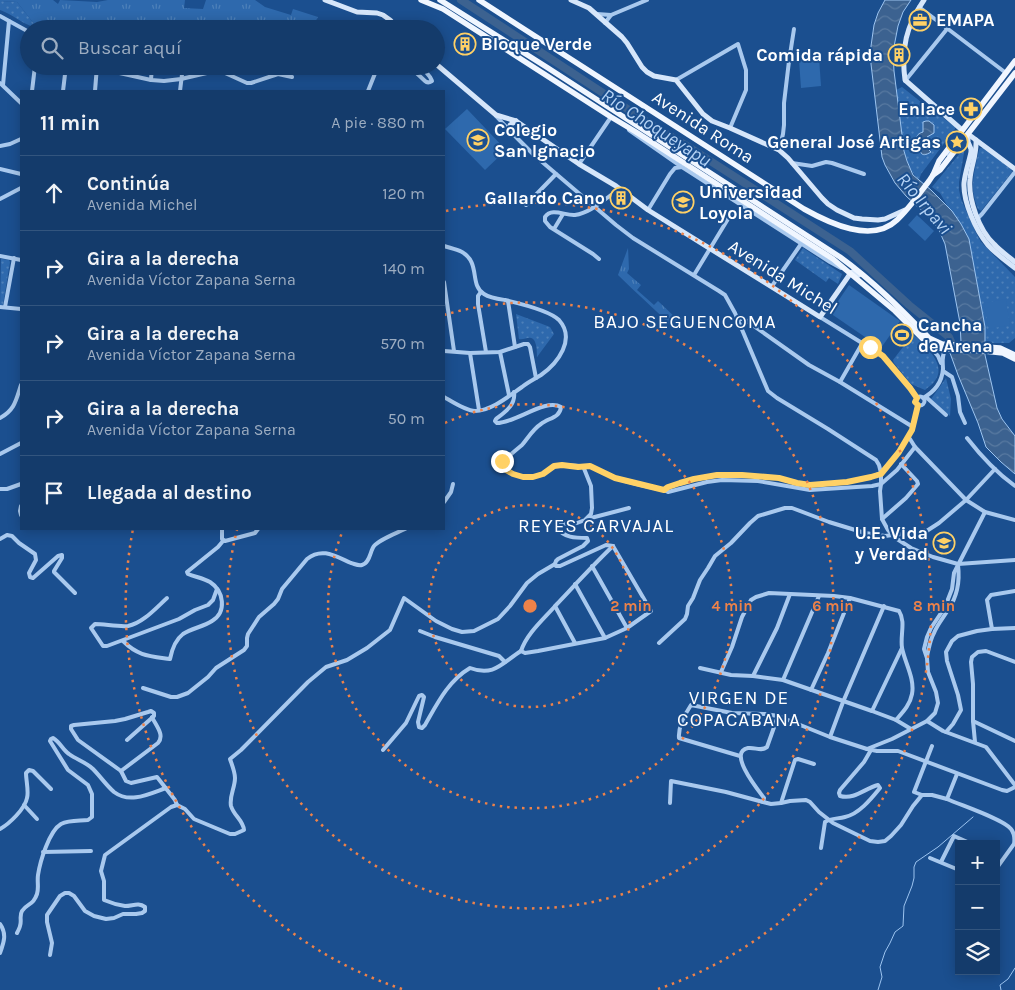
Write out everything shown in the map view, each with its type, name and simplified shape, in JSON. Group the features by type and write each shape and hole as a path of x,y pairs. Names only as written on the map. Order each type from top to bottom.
{"main road":[{"path":"421,0 443,9 833,259 895,311 926,342 936,347 944,348 1000,348 1015,355"},
{"path":"440,0 533,58 856,268 929,338 944,348"},
{"name":"Avenida Roma","path":"479,0 819,218 860,231 876,230 889,226"},
{"path":"889,226 898,220 929,182 939,160 1015,61"},
{"path":"933,175 940,170 1014,77 1006,73"},
{"path":"962,130 968,134"},
{"path":"984,349 1015,359"}],"street":[{"path":"325,0 357,12 383,14 390,20"},
{"path":"571,0 589,8 627,42 647,72 654,76 676,80 703,114 712,121 779,150 822,198 837,210 854,218 885,219 908,207"},
{"path":"597,14 611,15 647,0"},
{"path":"924,0 910,24 906,36 903,58 905,81 962,130"},
{"path":"919,7 1006,73"},
{"path":"605,23 611,15"},
{"path":"0,16 20,27"},
{"path":"8,21 1,84 20,102"},
{"path":"779,150 783,134 784,103 794,29"},
{"path":"905,81 947,29"},
{"path":"676,80 738,44 746,70 746,90 730,128"},
{"path":"445,72 496,115 534,155 634,238 725,295 738,319 768,391 874,458 879,465 882,484 880,491 882,519 892,535 912,548 933,557 958,564 1015,560"},
{"path":"32,90 34,75"},
{"path":"63,90 65,75"},
{"path":"95,90 97,75"},
{"path":"131,75 164,81 198,75"},
{"path":"151,75 151,80"},
{"path":"180,90 182,75"},
{"path":"229,75 251,83 275,75"},
{"path":"283,75 292,77"},
{"path":"368,90 374,75"},
{"path":"418,75 428,83 432,81 428,75"},
{"name":"Avenida Michel","path":"496,115 516,121 578,164 616,186 648,210 863,342 883,356 917,398"},
{"path":"578,164 610,117"},
{"path":"510,131 510,125 516,121"},
{"path":"621,124 801,244 830,262 844,268"},
{"path":"968,134 1015,170 982,214 976,219"},
{"path":"968,134 971,152 964,184 967,202 993,244 1015,262"},
{"path":"0,146 20,139"},
{"path":"976,140 977,146 970,184 971,199 976,219 981,235 988,245 1015,268"},
{"path":"670,174 671,159"},
{"path":"792,163 812,166 826,162 864,174"},
{"path":"648,210 670,174 675,168 682,166"},
{"path":"0,169 20,174"},
{"path":"526,205 556,174"},
{"path":"0,199 20,189"},
{"path":"598,259 546,224 545,219 546,215 552,212 569,215 583,214 610,195"},
{"path":"554,230 562,214"},
{"path":"694,276 731,214"},
{"path":"885,219 890,222 889,226"},
{"path":"772,286 801,244"},
{"path":"445,246 460,251 469,258 473,265 476,283 480,292 556,318 563,327 566,340 562,352 548,369 492,407 472,411 445,397"},
{"path":"0,256 20,260"},
{"path":"5,307 14,258"},
{"path":"820,316 852,272 855,272 894,303"},
{"path":"445,289 454,351"},
{"path":"480,292 478,304 486,352"},
{"path":"508,301 516,347"},
{"path":"0,306 20,309"},
{"path":"738,319 744,319 794,355 913,427"},
{"path":"840,382 863,342"},
{"path":"926,342 938,356 943,368 952,377 958,396 960,412 965,423"},
{"path":"445,351 470,353 500,352 528,344 536,378"},
{"path":"918,405 923,404 925,397 934,391 938,385 943,368 944,348"},
{"path":"500,352 509,395"},
{"path":"470,353 479,410"},
{"path":"0,418 11,410 20,388"},
{"path":"514,392 515,397 512,404 495,422 510,421 536,409 554,405 560,406 562,409 557,416 539,425 522,444 502,461 501,467 513,474 533,477 543,474 554,466 590,466 615,478 664,490 687,481 717,475 779,478 810,487 872,486 882,484 897,470 911,442 918,405 915,402 917,398 919,396 925,397 946,415"},
{"path":"967,438 977,451 1004,478 1015,486"},
{"path":"810,487 857,480 881,474 893,459 911,442"},
{"path":"911,442 966,500 985,512 1015,520"},
{"path":"0,454 20,444"},
{"path":"882,519 906,498 918,484 917,480 901,464"},
{"path":"583,466 591,486 592,504 591,514 585,520"},
{"path":"659,643 685,619 688,606 714,556 731,543 758,516 785,508 792,508 829,522 878,536 900,534 911,537 918,536 939,523 966,500 995,469"},
{"path":"0,489 7,489 20,484"},
{"path":"445,501 451,492 453,484"},
{"path":"127,740 154,716 154,713 151,711 126,719 74,724 71,726 78,740 121,771 126,782 131,783 157,777 177,805 185,809 194,820 235,834 244,830 244,824 234,813 232,806 231,800 235,778 230,759 308,682 326,667 347,660 367,648 390,630 404,598 452,629 462,632 474,631 498,619 527,583 538,574 555,564 558,559 587,543 588,539 570,537 560,533 557,530 559,524 577,523 629,508"},
{"path":"821,848 824,824 826,822 858,812 879,790 880,787 875,785 858,794 844,797 840,796 839,793 864,762 869,749 927,721 935,713 938,703 928,672 927,658 931,639 950,608 956,593 959,572 958,564 985,512"},
{"path":"123,641 130,649 138,653 170,659 173,647 179,637 217,617 222,610 222,596 209,582 191,576 187,572 218,548 223,541 222,530"},
{"path":"223,541 248,536 257,530"},
{"path":"143,688 171,697 188,693 208,678 216,668 244,650 247,646 248,634 259,617 274,604 282,590 307,558 318,552 330,554 358,566 363,565 367,562 373,548 379,541 393,533 403,530"},
{"path":"0,539 8,535 12,536 36,554 35,564 29,573 30,577 33,578 58,556 62,555 54,572 75,593"},
{"path":"555,564 560,566 606,545 613,546"},
{"path":"384,750 406,723 419,696 422,695 424,697 418,722 419,727 422,728 445,692 461,674 470,668 482,671 494,670 521,652 526,639 575,584 613,546"},
{"path":"521,652 532,652 605,638 627,628 651,611 613,546"},
{"path":"592,566 627,628"},
{"path":"575,584 605,638"},
{"path":"167,598 146,617 135,624 126,626 95,624 91,628 103,646 107,646 180,619 208,605 213,600 217,589"},
{"path":"992,629 987,600 991,595 1015,591"},
{"path":"720,672 732,647 742,616 751,600 756,597 769,593 834,596 884,606 899,611 902,616 902,648 911,677 912,692 908,705 896,720"},
{"path":"753,676 777,628 790,594"},
{"path":"783,680 819,596"},
{"path":"811,690 850,598"},
{"path":"555,606 575,644"},
{"path":"830,737 842,702 884,606"},
{"path":"946,732 961,710 947,661 946,652 948,646 958,636 977,631 1015,628"},
{"path":"420,630 435,637 499,656 505,662"},
{"path":"872,711 902,648"},
{"path":"975,742 972,657 981,650 1015,662"},
{"path":"700,668 731,675 783,680 896,720 911,729"},
{"path":"740,756 679,738 678,735 682,724 691,705 732,713 778,716 830,737 869,749 898,751 1002,790 1007,791 1015,786 986,747 946,732 927,721"},
{"path":"763,802 764,798 751,780 740,756 743,750 749,748 763,750 767,747 778,716"},
{"path":"121,771 161,740 161,736 152,718"},
{"path":"973,721 1015,741"},
{"path":"17,932 20,926 20,915 26,907 33,903 37,894 37,878 43,852 56,828 68,822 88,820 92,817 92,794 88,786 68,770 50,741 51,739 56,739 63,749 92,768 113,791 125,797 138,798 166,788"},
{"path":"932,746 914,792 922,795 932,795 1006,824 1014,834 1014,844 1000,861"},
{"path":"781,803 796,760 814,764"},
{"path":"0,830 11,821 24,805 27,798 26,773 29,770 33,771 51,788"},
{"path":"946,800 957,774"},
{"path":"670,803 671,781 726,792 771,804 806,800 830,820 870,841 878,842 885,841 891,836 922,795"},
{"path":"24,805 36,819"},
{"path":"50,955 52,943 47,915 60,896 65,893 74,896 85,911 106,919 122,914 136,914 145,911 145,907 141,904 127,906 104,900 104,881 101,871 105,855 171,807 177,805"},
{"path":"941,862 954,836 963,840"},
{"path":"43,852 91,851"},
{"path":"930,858 955,868"},
{"path":"0,924 5,934 5,940 0,952"}],"green space":[{"path":"53,0 58,4 60,0 97,2 108,0 185,0 184,8 203,9 206,0 255,0 265,7 291,15 293,9 318,17 316,20 31,20 17,2 0,1"},
{"path":"0,1 17,2 31,20 20,20 0,10"},
{"path":"819,57 821,86 801,88 799,60"},
{"path":"902,87 921,102 921,106 937,113 955,127 921,174 919,180 908,162 904,150 896,90"},
{"path":"467,109 506,150 485,170 445,129"},
{"path":"965,147 959,182 961,199 981,242 1015,277 1015,338 1009,343 984,343 985,327 969,239 940,193 932,187"},
{"path":"980,148 984,148 1011,169 1012,172 981,211 978,209 975,201 973,187"},
{"path":"917,215 934,231 925,241 908,225"},
{"path":"628,248 629,269 627,273 641,285 637,290 654,305 658,301 679,321 672,327 618,275"},
{"path":"803,248 842,274 838,284 829,278 826,282 795,260"},
{"path":"1,259 9,260 10,262 3,305 0,306"},
{"path":"849,285 900,321 881,348 830,313"},
{"path":"1006,299 1010,325 989,329 984,303"},
{"path":"516,314 550,327 554,334 537,357 533,339 519,339"},
{"path":"913,334 933,356 939,369 938,376 934,382 925,390 911,384 893,360"},
{"path":"946,378 951,399 950,416 931,399"}],"water":[{"name":"Río Irpavi","path":"885,0 911,0 903,12 898,26 893,52 904,151 913,175 952,211 969,239 985,327 985,355 997,408 1002,419 1015,436 1015,474 986,447 950,353 960,353 961,342 960,323 945,244 932,220 895,183 882,157 871,64 871,46 874,25"},
{"path":"926,121 934,125 934,133 927,137 926,141 931,145 929,150 931,152 925,155 921,153 921,142 917,138 923,132 923,122"}],"waterway":[{"name":"Río Choqueyapu","path":"461,0 658,129 850,251 909,305 949,337 957,355 964,360"},
{"path":"878,990 882,977 880,967 885,952 895,932 903,926 904,906 912,886 916,862 938,847 973,817"},
{"path":"1001,990 1000,985 1008,979 1015,968"}],"place":[{"name":"EMAPA","path":"920,20"},
{"name":"Bloque Verde","path":"465,44"},
{"name":"Comida rápida","path":"899,55"},
{"name":"Enlace","path":"971,109"},
{"name":"Colegio San Ignacio","path":"478,140"},
{"name":"General José Artigas","path":"957,142"},
{"name":"Gallardo Cano","path":"621,198"},
{"name":"Universidad Loyola","path":"683,202"},
{"name":"Cancha de Arena","path":"902,335"},
{"name":"U.E. Vida y Verdad","path":"944,543"}],"district":[{"name":"BAJO SEGUENCOMA","path":"685,321"},
{"name":"REYES CARVAJAL","path":"596,525"},
{"name":"VIRGEN DE COPACABANA","path":"739,708"}],"route":[{"path":"502,461 501,467 523,477 543,474 554,466 590,466 615,478 664,490 694,479 717,475 779,478 810,485 847,482 881,474 899,452 912,430 918,405 915,402 917,398 910,388 883,356 870,347"}]}
